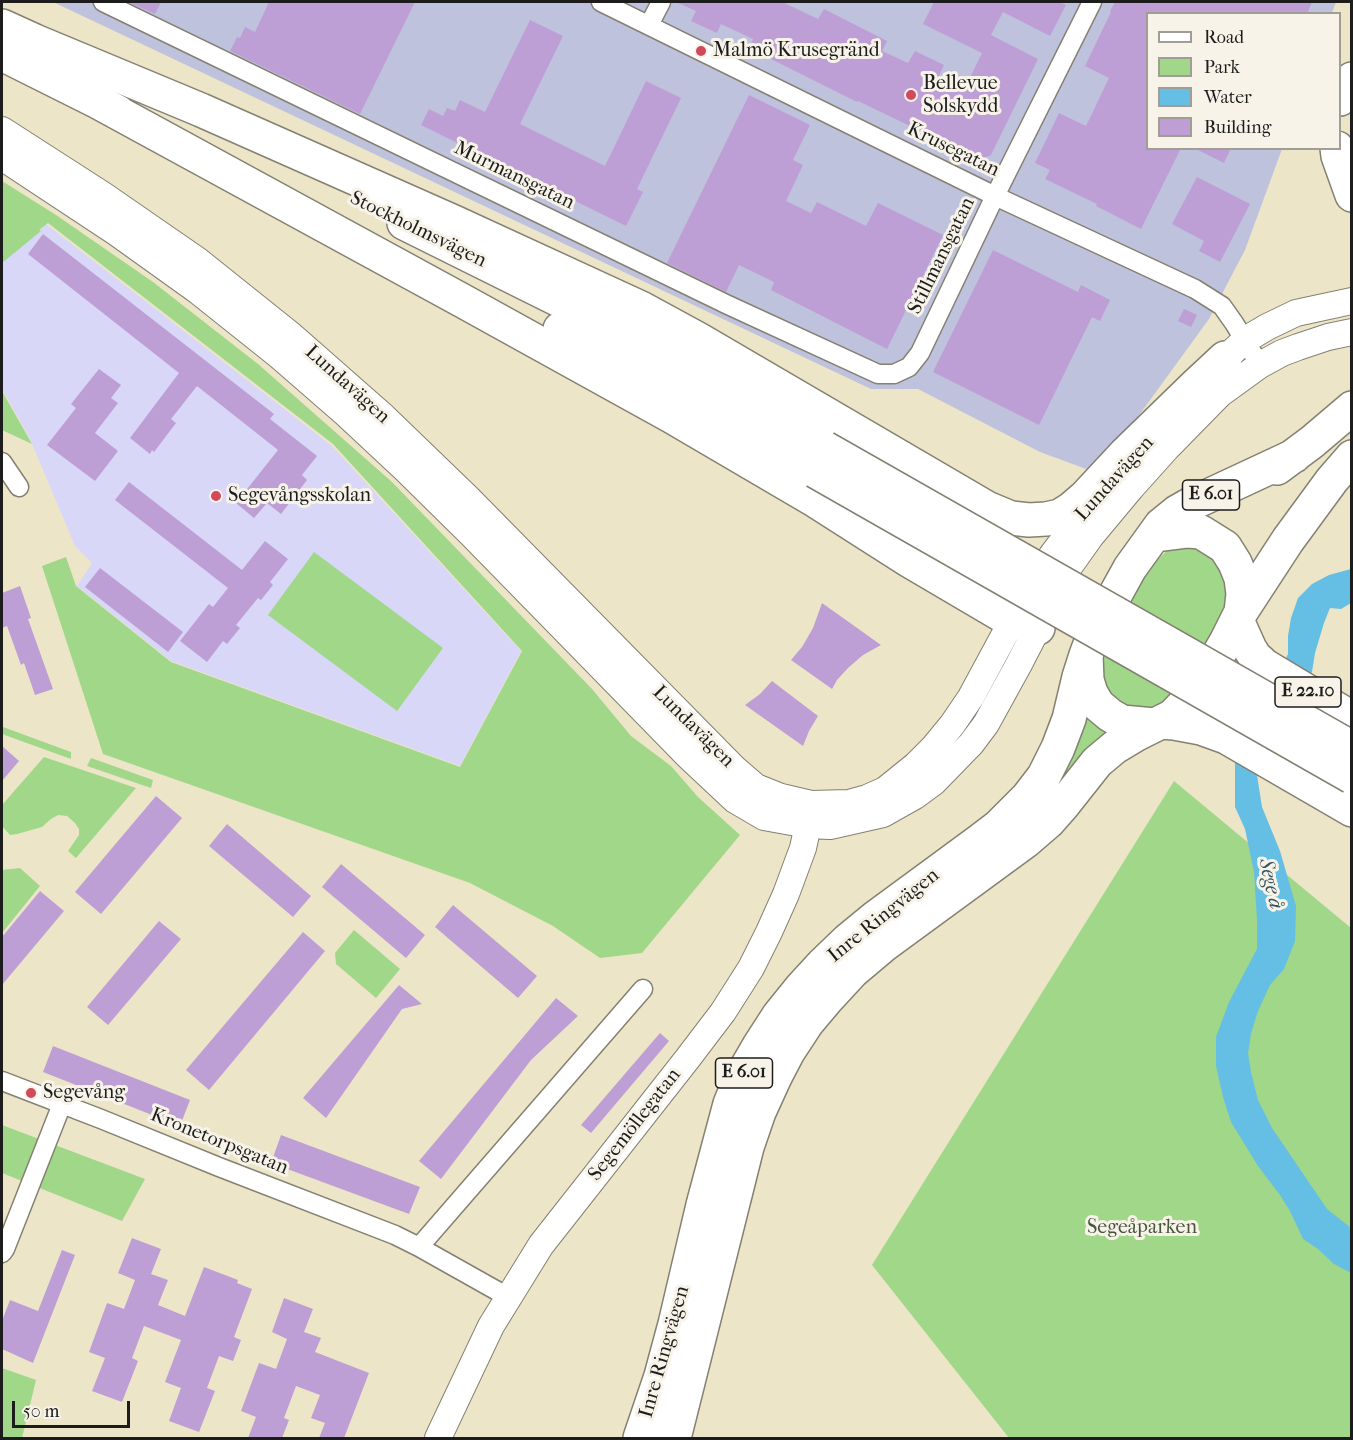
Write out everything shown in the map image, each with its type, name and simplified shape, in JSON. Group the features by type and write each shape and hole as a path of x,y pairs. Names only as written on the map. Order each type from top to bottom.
{"highway":[{"path":"2,27 201,110 620,298 698,339 987,508 1011,518 1046,519 1060,516 1071,509 1188,392 1235,349"},
{"name":"Stockholmsvägen","path":"2,27 569,305 730,389 820,460"},
{"name":"Stockholmsvägen","path":"2,54 479,285 725,418 820,460"},
{"path":"1341,97 1352,79"},
{"path":"98,102 671,416 816,501 910,561 1025,624"},
{"path":"1337,150 1352,195"},
{"name":"E 6.01","path":"1153,543 1161,525 1177,512 1294,456 1352,408"},
{"path":"1158,724 1173,716 1193,695 1239,616 1288,540 1352,456"},
{"path":"820,460 1352,748"},
{"path":"820,460 1352,777"},
{"path":"1239,616 1243,594 1241,579 1225,547 1201,532 1188,531 1153,543 1104,615 1092,639 1086,656 1087,680 1091,693 1098,705 1122,722 1174,723 1201,728 1226,737 1352,810"},
{"name":"E 22.10","path":"1239,616 1255,657 1265,666 1352,718"},
{"name":"Inre Ringvägen","path":"640,1438 661,1376 718,1144 741,1077 779,1015 823,964 876,917 999,826 1028,798 1044,776 1058,748 1069,719 1086,656"},
{"name":"Inre Ringvägen","path":"674,1438 747,1148 759,1112 775,1077 807,1023 852,972 884,945 1026,841 1055,813 1097,762 1115,747 1158,724"}],"main road":[{"name":"Lundavägen","path":"2,130 103,195 197,260 292,336 383,416 468,498 734,768 756,787 781,797 809,815"},
{"name":"Lundavägen","path":"2,157 117,232 198,291 277,354 422,485 687,755 735,800 764,817 809,815 867,798 885,790 916,765 946,733 987,670 1124,496 1206,407 1260,365 1282,353 1328,337 1352,332"},
{"name":"Lundavägen","path":"1025,624 1052,555 1076,523 1102,490 1235,349 1267,327 1296,313 1352,301"},
{"name":"Segemöllegatan","path":"438,1438 491,1326 541,1245 723,1012 751,968 786,894 803,848 809,815"}],"street":[{"name":"Murmansgatan","path":"103,2 728,305 878,374 894,374 909,367"},
{"name":"Krusegatan","path":"601,2 995,196 1202,293 1222,306 1234,323 1235,349 1260,365"},
{"path":"649,25 661,2"},
{"name":"Stillmansgatan","path":"909,367 920,353 1092,2"},
{"path":"2,462 19,487"},
{"path":"419,1247 643,989"},
{"name":"Kronetorpsgatan","path":"2,1081 394,1235 508,1298"},
{"path":"2,1253 62,1104"}],"shaded area":[{"path":"53,2 1336,2 1332,12 1146,12 1146,150 1282,150 1245,250 1209,319 1097,473 1040,452 918,389 871,389"},
{"name":"Segevångsskolan","path":"46,224 332,446 521,651 460,766 171,661 77,586 92,563 75,546 30,439 2,389 2,261"}],"green space":[{"path":"2,181 153,282 258,364 392,482 592,689 631,736 671,766 698,797 740,835 642,953 600,958 553,926 470,883 103,754 42,566 66,557 76,586 171,662 460,767 522,651 333,444 48,223 2,263"},
{"path":"2,391 32,444 2,430"},
{"path":"1195,543 1223,561 1229,608 1174,700 1143,715 1105,697 1100,653 1142,581 1159,558 1171,547"},
{"path":"314,552 443,648 397,711 268,615"},
{"path":"1081,710 1116,732 1057,793 1057,771"},
{"path":"3,727 71,752 71,759 2,734"},
{"path":"44,757 136,788 76,858 68,851 79,835 79,829 67,816 58,815 42,827 17,834 10,835 2,826 2,805"},
{"path":"91,758 153,780 151,788 87,766"},
{"name":"Segeåparken","path":"1174,781 1351,928 1351,1438 1009,1438 872,1265"},
{"path":"20,868 40,886 2,933 2,870"},
{"path":"354,930 400,969 376,998 336,964 335,953"},
{"path":"2,1125 145,1179 122,1221 2,1173"},
{"path":"2,1368 36,1380 22,1438 2,1438"}],"water":[{"name":"Sege å","path":"1351,569 1351,603 1341,609 1330,608 1315,653 1312,672 1257,775 1262,807 1280,851 1296,906 1295,941 1284,969 1270,985 1258,1011 1248,1053 1258,1100 1272,1128 1327,1209 1351,1228 1351,1273 1334,1264 1303,1239 1290,1211 1258,1166 1231,1122 1216,1066 1216,1037 1229,1002 1257,949 1254,872 1245,829 1235,807 1235,763 1288,654 1291,618 1298,598 1312,584 1329,575"}],"building":[{"path":"128,2 161,2 155,14"},
{"path":"269,2 415,2 360,114 230,51 245,27 255,32"},
{"path":"676,2 782,2 818,19 824,9 887,41 882,51 908,63 915,51 944,65 938,78 964,90 982,53 923,24 934,2 1059,2 1066,5 1050,36 1003,12 991,35 1038,59 991,155 977,161 938,142 939,140 749,48 753,39 721,24 717,33 691,21 696,11"},
{"path":"1115,2 1312,2 1308,12 1146,12 1146,150 1180,150 1141,229 1096,206 1097,204 1045,179 1050,170 1035,163 1059,113 1086,126 1109,78 1085,66"},
{"path":"530,20 563,36 520,124 605,166 646,81 681,98 637,189 643,192 626,226 421,125 429,109 443,116 447,108 455,111 460,100 485,112"},
{"path":"749,95 810,125 793,160 803,165 786,201 811,213 817,202 866,226 878,203 943,235 887,349 771,290 774,282 739,265 726,292 667,263"},
{"path":"1198,150 1230,150 1224,163"},
{"path":"1197,177 1250,204 1220,262 1199,251 1204,241 1172,224"},
{"path":"43,234 274,414 270,419 317,456 302,475 307,480 281,514 267,503 254,518 236,503 278,450 197,386 171,419 176,423 154,452 152,450 150,454 130,438 179,373 28,254"},
{"path":"993,250 1078,292 1081,285 1110,300 1100,321 1092,317 1039,425 933,372"},
{"path":"1184,309 1197,315 1191,327 1178,321"},
{"path":"99,369 121,385 111,398 118,403 95,433 118,451 95,481 47,445 76,408 71,404"},
{"path":"129,482 242,570 265,541 288,559 270,582 273,585 261,600 258,598 236,625 240,628 227,644 223,641 207,662 180,641 209,604 213,607 228,588 115,500"},
{"path":"100,568 183,632 168,652 85,587"},
{"path":"20,586 31,618 28,619 53,689 35,695 24,663 21,665 7,626 2,628 2,593"},
{"path":"822,603 881,645 863,655 848,668 832,689 791,660 813,628"},
{"path":"772,681 818,716 803,746 745,705"},
{"path":"2,746 19,761 2,781"},
{"path":"156,796 182,818 101,914 75,892"},
{"path":"227,824 311,896 293,917 209,846"},
{"path":"341,864 425,935 406,958 322,887"},
{"path":"40,891 64,911 2,985 2,937"},
{"path":"453,905 537,976 518,998 435,927"},
{"path":"159,921 181,939 108,1025 87,1007"},
{"path":"303,932 325,951 209,1090 186,1070"},
{"path":"399,985 422,1004 402,1009 326,1118 303,1098"},
{"path":"556,998 578,1016 531,1060 441,1179 419,1161"},
{"path":"660,1033 669,1041 591,1133 581,1125"},
{"path":"53,1046 190,1100 180,1126 43,1072"},
{"path":"281,1135 420,1187 409,1214 271,1163"},
{"path":"132,1238 161,1249 151,1274 168,1280 158,1305 185,1316 204,1267 238,1280 237,1283 252,1289 234,1337 241,1340 233,1361 219,1356 207,1388 215,1391 199,1432 169,1421 181,1388 165,1382 181,1340 144,1326 132,1358 138,1361 122,1402 92,1391 105,1358 89,1352 107,1303 124,1309 135,1280 118,1273"},
{"path":"62,1250 75,1255 33,1363 2,1349 2,1321 10,1300 38,1311"},
{"path":"284,1298 313,1309 304,1332 321,1338 315,1352 369,1373 344,1438 319,1438 325,1423 311,1418 320,1395 296,1386 284,1418 289,1420 282,1438 248,1438 256,1417 241,1411 259,1363 276,1369 287,1339 272,1332"}],"place":[{"name":"Malmö Krusegränd","path":"701,51"},
{"name":"Bellevue Solskydd","path":"911,95"},
{"name":"Segevångsskolan","path":"216,496"},
{"name":"Segevång","path":"31,1093"}]}
